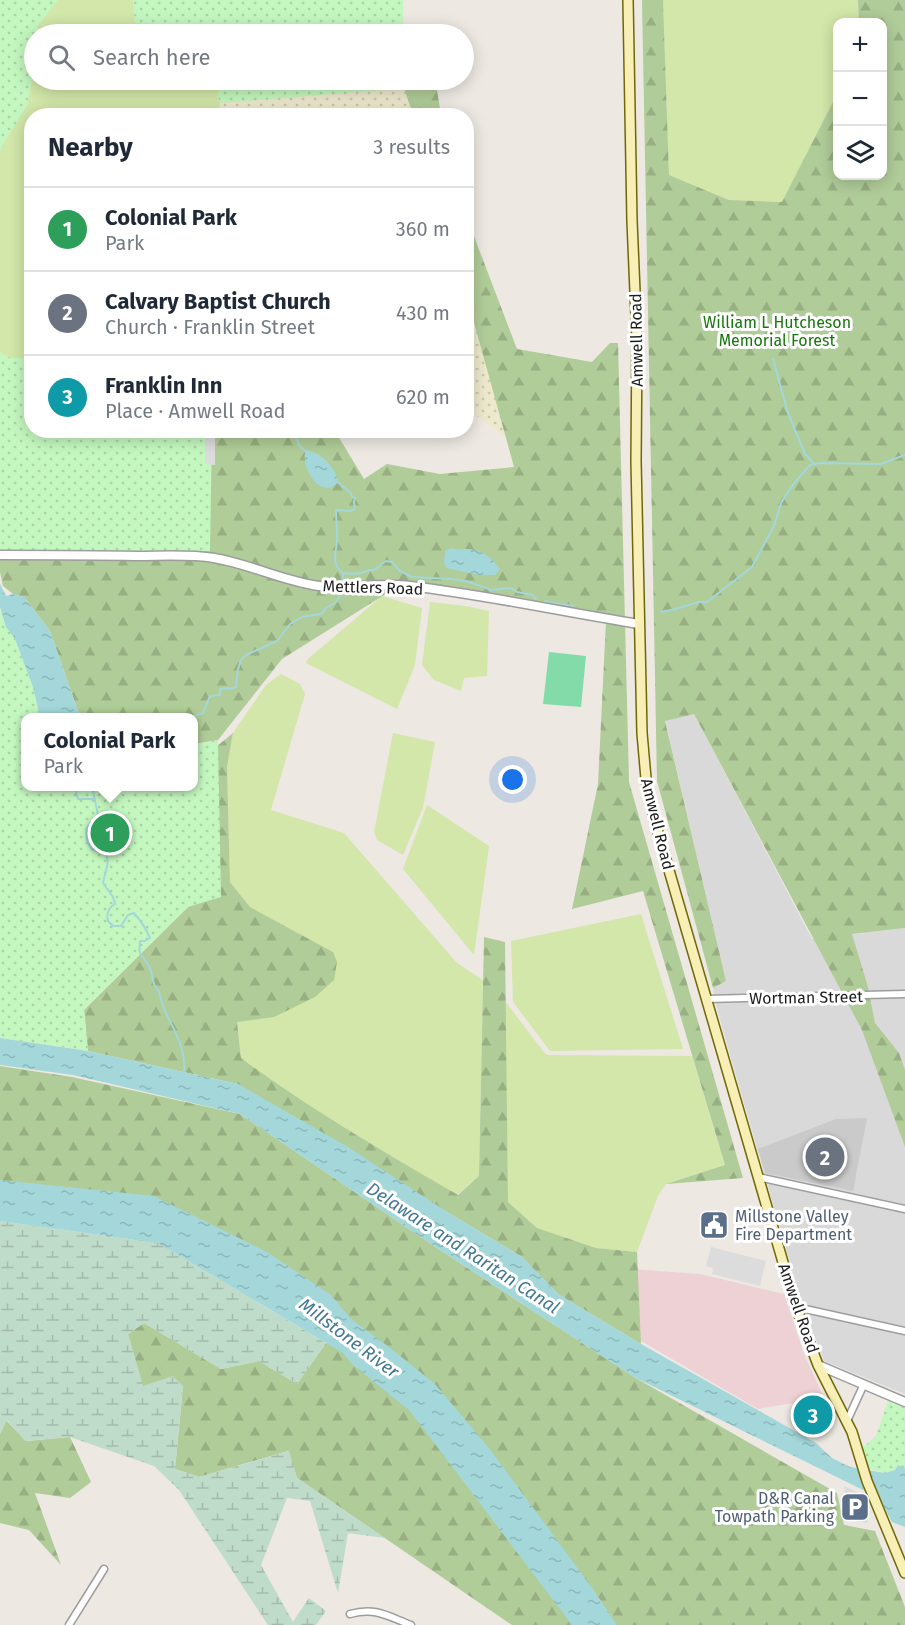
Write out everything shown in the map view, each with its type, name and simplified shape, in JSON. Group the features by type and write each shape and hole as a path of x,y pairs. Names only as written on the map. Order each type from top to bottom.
{"main road":[{"name":"Amwell Road","path":"628,0 637,339 636,461 639,624 642,733 647,790 796,1307 818,1365 847,1421 863,1471 905,1573"}],"street":[{"name":"Mettlers Road","path":"0,555 195,556 213,558 319,586 342,588 409,586 639,624"},
{"name":"Wortman Street","path":"706,999 905,994"},
{"path":"758,1177 905,1209"},
{"path":"796,1307 905,1331"},
{"path":"818,1365 905,1402"},
{"path":"847,1421 864,1384"},
{"path":"69,1625 104,1569"},
{"path":"350,1614 374,1611 411,1625"}],"shaded area":[{"path":"405,90 411,108 219,108 219,103"},
{"path":"474,323 485,359 506,437 474,414"},
{"path":"205,438 215,438 215,465 205,464"},
{"path":"694,714 812,939 905,928 905,1394 824,1361 801,1301 718,1013 713,988 726,981 665,720"},
{"path":"867,1118 853,1191 765,1173 758,1149 836,1119"},
{"path":"711,1247 766,1261 760,1286 712,1274 713,1268 706,1266"},
{"path":"617,1268 700,1274 784,1294 804,1354 824,1398 758,1409 567,1298"},
{"name":"D&R Canal Towpath Parking","path":"844,1486 859,1493 868,1523 850,1520"}],"green space":[{"path":"0,0 133,0 135,23 215,0 403,0 403,24 39,24"},
{"path":"0,0 58,0 39,24 24,24 24,90 30,90 28,101 0,151"},
{"path":"133,0 403,0 403,24 135,23"},
{"name":"William L Hutcheson Memorial Forest","path":"642,0 663,0 669,175 729,200 782,202 833,102 833,180 887,180 887,18 859,18 858,0 905,0 905,928 852,934 868,987 875,1023 899,1053 905,1070 905,1147 862,1030 694,714 665,721 726,981 713,988 657,781"},
{"path":"663,0 858,0 859,18 833,18 833,102 783,202 729,200 669,175"},
{"path":"30,90 379,90 220,103 220,108 25,108"},
{"path":"218,90 379,90 219,103"},
{"path":"405,90 437,90 440,108 411,108"},
{"path":"24,110 24,358 10,358 0,352 0,151"},
{"path":"474,236 517,349 592,362 610,343 618,343 629,782 743,1178 666,1184 725,1165 643,891 572,909 598,784 606,621 542,612 494,600 400,585 282,659 218,740 198,743 198,713 79,713 50,631 24,597 13,594 3,586 0,556 200,438 339,438 364,479 387,464 440,474 514,467 474,322"},
{"path":"0,352 10,358 24,358 24,438 212,438 210,551 86,556 0,556"},
{"path":"382,596 422,608 415,665 397,709 306,663"},
{"path":"430,602 489,611 487,676 464,678 461,691 434,680 422,665"},
{"path":"0,609 6,627 15,639 33,687 39,713 21,713 21,791 198,791 198,743 218,740 221,897 188,907 84,1009 88,1051 0,1038"},
{"path":"549,652 586,656 581,707 543,704"},
{"path":"281,674 300,684 305,694 271,810 344,833 457,963 483,980 479,1176 457,1195 320,1112 241,1058 237,1022 255,1019 333,952 250,907 230,882 227,767 233,733 266,685"},
{"path":"233,733 227,767 230,882 250,907 333,952 337,962 334,980 315,997 274,1017 237,1022 241,1058 320,1112 458,1195 479,1176 484,937 505,942 508,1202 537,1228 596,1248 637,1252 641,1344 558,1294 522,1257 238,1084 88,1051 84,1010 188,907 216,747"},
{"path":"393,733 435,742 423,808 403,855 377,840 374,832"},
{"path":"427,805 489,846 474,955 403,869"},
{"path":"641,914 683,1049 550,1051 513,1002 511,941"},
{"path":"505,1001 548,1055 692,1056 725,1165 666,1184 658,1196 637,1252 596,1248 537,1228 508,1202"},
{"path":"0,1066 72,1077 240,1114 437,1248 634,1377 837,1493 844,1525 875,1531 905,1607 905,1625 512,1625 297,1478 288,1451 199,1477 175,1469 183,1386 143,1387 128,1334 144,1323 221,1369 259,1361 297,1384 326,1343 331,1296 0,1201"},
{"path":"0,1221 158,1243 326,1343 297,1384 259,1361 221,1369 144,1323 128,1334 143,1386 173,1376 183,1386 175,1469 199,1477 289,1451 297,1478 385,1538 348,1533 338,1593 310,1501 287,1498 261,1565 293,1622 309,1598 326,1611 316,1625 268,1625 179,1490 154,1466 70,1437 25,1441 7,1420 0,1434"},
{"path":"888,1401 905,1408 905,1468 898,1466 895,1470 885,1473 866,1468 862,1448 876,1436"},
{"path":"6,1420 26,1441 70,1437 91,1482 70,1498 35,1493 61,1565 29,1530 0,1523 0,1434"}],"water":[{"path":"306,450 318,454 327,461 334,470 338,482 325,488 313,479 306,465"},
{"path":"451,548 481,552 494,561 500,569 495,575 479,575 446,568 445,551"},
{"path":"0,584 6,596 13,594 24,597 50,631 79,713 39,713 33,687 15,639 6,627 0,607"},
{"name":"Delaware and Raritan Canal","path":"0,1038 88,1051 238,1084 348,1147 452,1215 522,1257 558,1294 816,1443 832,1458 850,1467 885,1473 895,1470 898,1465 905,1468 905,1527 892,1522 879,1497 634,1377 437,1248 240,1114 73,1075 0,1065"},
{"name":"Millstone River","path":"0,1180 154,1196 267,1252 331,1295 351,1319 435,1384 489,1448 617,1625 572,1625 410,1411 352,1364 343,1353 158,1243 0,1221"}],"waterway":[{"path":"773,359 788,413 805,454 814,464"},
{"path":"297,438 299,445 306,452"},
{"path":"661,612 698,602 707,602 752,567 774,526 781,503 810,465 821,463 881,464 905,455"},
{"path":"336,481 355,498 355,509 336,510 335,561 343,573"},
{"path":"342,581 343,573 356,574 374,570 386,561 392,562 400,571 412,577 466,581 492,590 511,588 517,592 533,595 536,599"},
{"path":"198,715 203,713 210,696 220,695 220,689 236,687 238,669 241,660 246,655 277,641 290,624 302,617 321,614 340,596"},
{"path":"545,601 573,606"},
{"path":"76,791 78,799 94,799"},
{"path":"93,791 99,820 90,823 86,829 87,841 92,850 106,853 108,862 103,883 115,904 108,911 108,921 113,926 121,926 128,915 134,913 147,931 150,938 140,941 140,954 150,968 154,985 159,991 162,1004 181,1046 184,1073"}],"place":[{"name":"Colonial Park","path":"110,833"},
{"name":"Calvary Baptist Church","path":"825,1157"},
{"name":"Millstone Valley Fire Department","path":"714,1225"},
{"name":"Franklin Inn","path":"813,1415"},
{"name":"D&R Canal Towpath Parking","path":"855,1507"}]}
